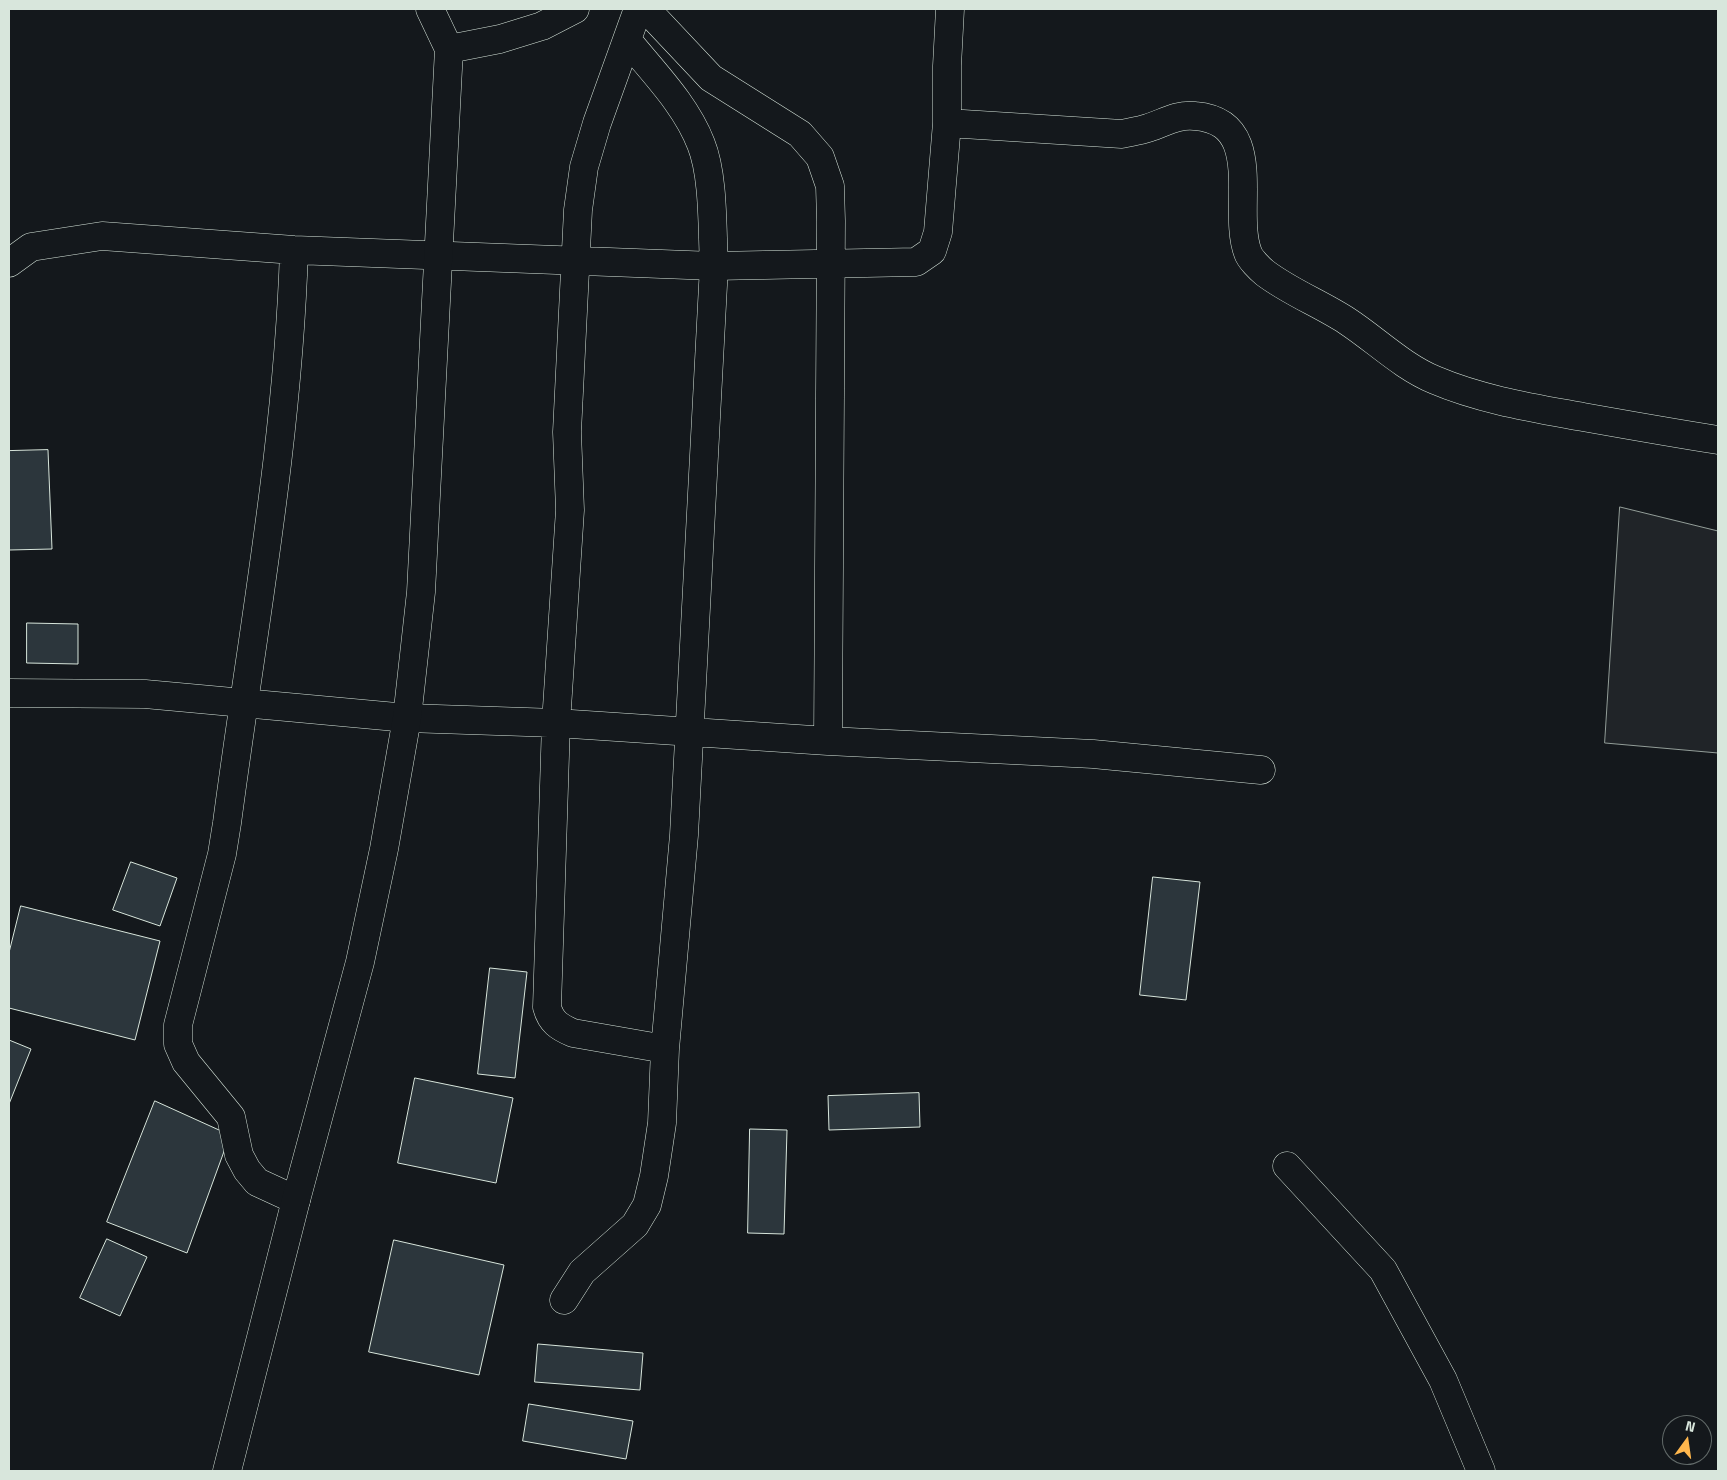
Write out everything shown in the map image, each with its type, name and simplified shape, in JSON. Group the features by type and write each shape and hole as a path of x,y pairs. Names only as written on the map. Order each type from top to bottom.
{"street":[{"path":"227,1471 296,1200 360,962 384,849 407,718 421,592 449,49 430,9"},
{"path":"449,49 500,39 542,26 575,9"},
{"path":"638,9 597,123 584,167 574,260 567,432 570,510 556,723 547,1007 550,1018 560,1028 573,1033 665,1049"},
{"path":"646,9 711,78 800,134 820,157 830,186 828,741"},
{"path":"9,263 31,247 102,236 294,250 714,266 916,262 932,251 938,232 947,123 950,9"},
{"path":"564,1300 582,1272 635,1225 647,1205 654,1176 662,1123 665,1049 678,921 690,733 714,266 708,179 702,144 685,111 628,41"},
{"path":"947,123 1122,134 1149,128 1171,118 1194,116 1221,124 1235,137 1244,170 1242,220 1248,254 1264,272 1372,337 1410,367 1433,380 1461,390 1537,409 1718,440"},
{"path":"294,250 292,330 283,420 222,854 184,998 178,1025 178,1044 186,1062 231,1117 240,1155 247,1170 257,1182 296,1200"},
{"path":"9,693 145,694 407,718 556,723 828,741 1093,754 1261,770"},
{"path":"1287,1166 1383,1270 1444,1380 1481,1471"}],"shaded area":[{"path":"1620,507 1718,531 1718,753 1605,743"}],"building":[{"path":"48,450 52,549 9,550 9,451"},
{"path":"27,623 78,624 78,664 27,663"},
{"path":"131,862 177,878 160,926 113,910"},
{"path":"1153,877 1200,882 1186,1000 1140,995"},
{"path":"21,906 160,941 135,1040 9,1008 9,953"},
{"path":"490,968 527,972 515,1078 478,1074"},
{"path":"9,1040 31,1049 9,1104"},
{"path":"415,1078 513,1098 496,1183 398,1163"},
{"path":"919,1093 920,1127 829,1130 828,1096"},
{"path":"155,1101 230,1135 187,1253 107,1222"},
{"path":"750,1129 787,1130 784,1234 748,1233"},
{"path":"107,1239 147,1257 120,1316 80,1298"},
{"path":"394,1240 504,1265 479,1375 369,1352"},
{"path":"538,1344 643,1353 640,1390 535,1382"},
{"path":"529,1404 633,1421 626,1459 523,1441"}]}
